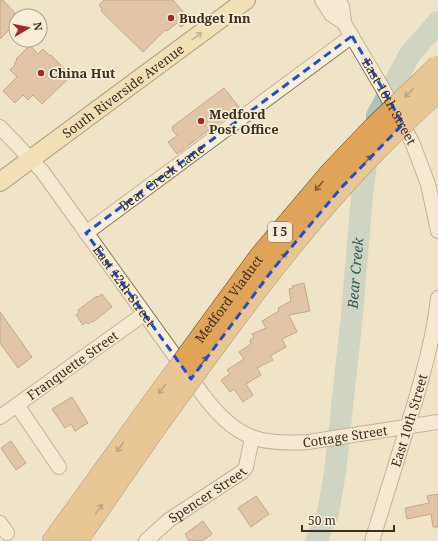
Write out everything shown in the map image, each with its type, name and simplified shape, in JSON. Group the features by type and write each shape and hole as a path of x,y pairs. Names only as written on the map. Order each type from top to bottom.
{"highway":[{"name":"Medford Viaduct","path":"150,421 260,256 330,173 374,127 438,66"},
{"name":"Medford Viaduct","path":"150,421 210,352 274,268 342,188 387,139 438,91"},
{"name":"I 5","path":"53,541 150,421"},
{"name":"I 5","path":"77,541 150,421"}],"main road":[{"name":"South Riverside Avenue","path":"0,182 246,0"}],"street":[{"name":"East 10th Street","path":"322,0 330,14 344,23"},
{"name":"East 10th Street","path":"338,0 342,6 344,23 412,142 428,184 434,205 438,231"},
{"name":"Bear Creek Lane","path":"86,232 352,36"},
{"name":"East 12th Street","path":"0,128 42,171 213,408 232,426 252,438"},
{"name":"East 10th Street","path":"372,541 430,348 435,327 438,298"},
{"name":"Franquette Street","path":"0,417 144,314"},
{"path":"17,405 59,467"},
{"name":"Cottage Street","path":"252,438 291,443 308,442 438,422"},
{"name":"Spencer Street","path":"146,541 169,520 242,472 246,466 252,438"}],"highlighted area":[{"path":"352,36 403,124 341,188 274,268 191,379 86,233"}],"building":[{"path":"0,0 3,0 10,8 8,8 8,31 0,39"},
{"path":"104,0 173,0 190,20 181,27 177,23 167,31 165,30 143,52 101,11 102,9 99,5"},
{"name":"China Hut","path":"27,48 33,48 38,54 43,49 50,56 51,55 71,76 42,104 33,95 28,100 23,95 15,103 3,91 17,77 10,70 15,65 16,59"},
{"name":"Medford Post Office","path":"224,88 239,107 177,154 168,142 177,136 172,127"},
{"path":"304,283 310,311 289,315 297,332 282,339 286,347 270,356 273,360 257,368 261,375 246,384 253,395 243,402 234,389 230,392 221,380 230,374 227,370 244,359 239,352 251,344 250,340 254,338 252,334 266,328 262,321 279,311 278,308 291,301 289,289 293,288 292,286"},
{"path":"102,294 112,307 93,322 92,321 88,324 86,322 83,325 76,315 79,313 78,310"},
{"path":"0,312 32,357 18,368 0,343"},
{"path":"72,397 88,423 75,431 71,424 65,428 52,409"},
{"path":"11,441 26,463 16,470 1,448"},
{"path":"438,494 438,527 433,527 431,514 407,519 405,508 429,503 427,496"},
{"path":"256,496 269,514 251,527 238,508"},
{"path":"203,521 212,534 202,541 189,541 185,534"}],"waterway":[{"name":"Bear Creek","path":"377,116 410,54 438,22"},
{"name":"Bear Creek","path":"316,541 328,513 335,472 352,315 362,195 368,149"}],"place":[{"name":"Budget Inn","path":"171,18"},
{"name":"China Hut","path":"41,73"},
{"name":"Medford Post Office","path":"201,121"}]}
